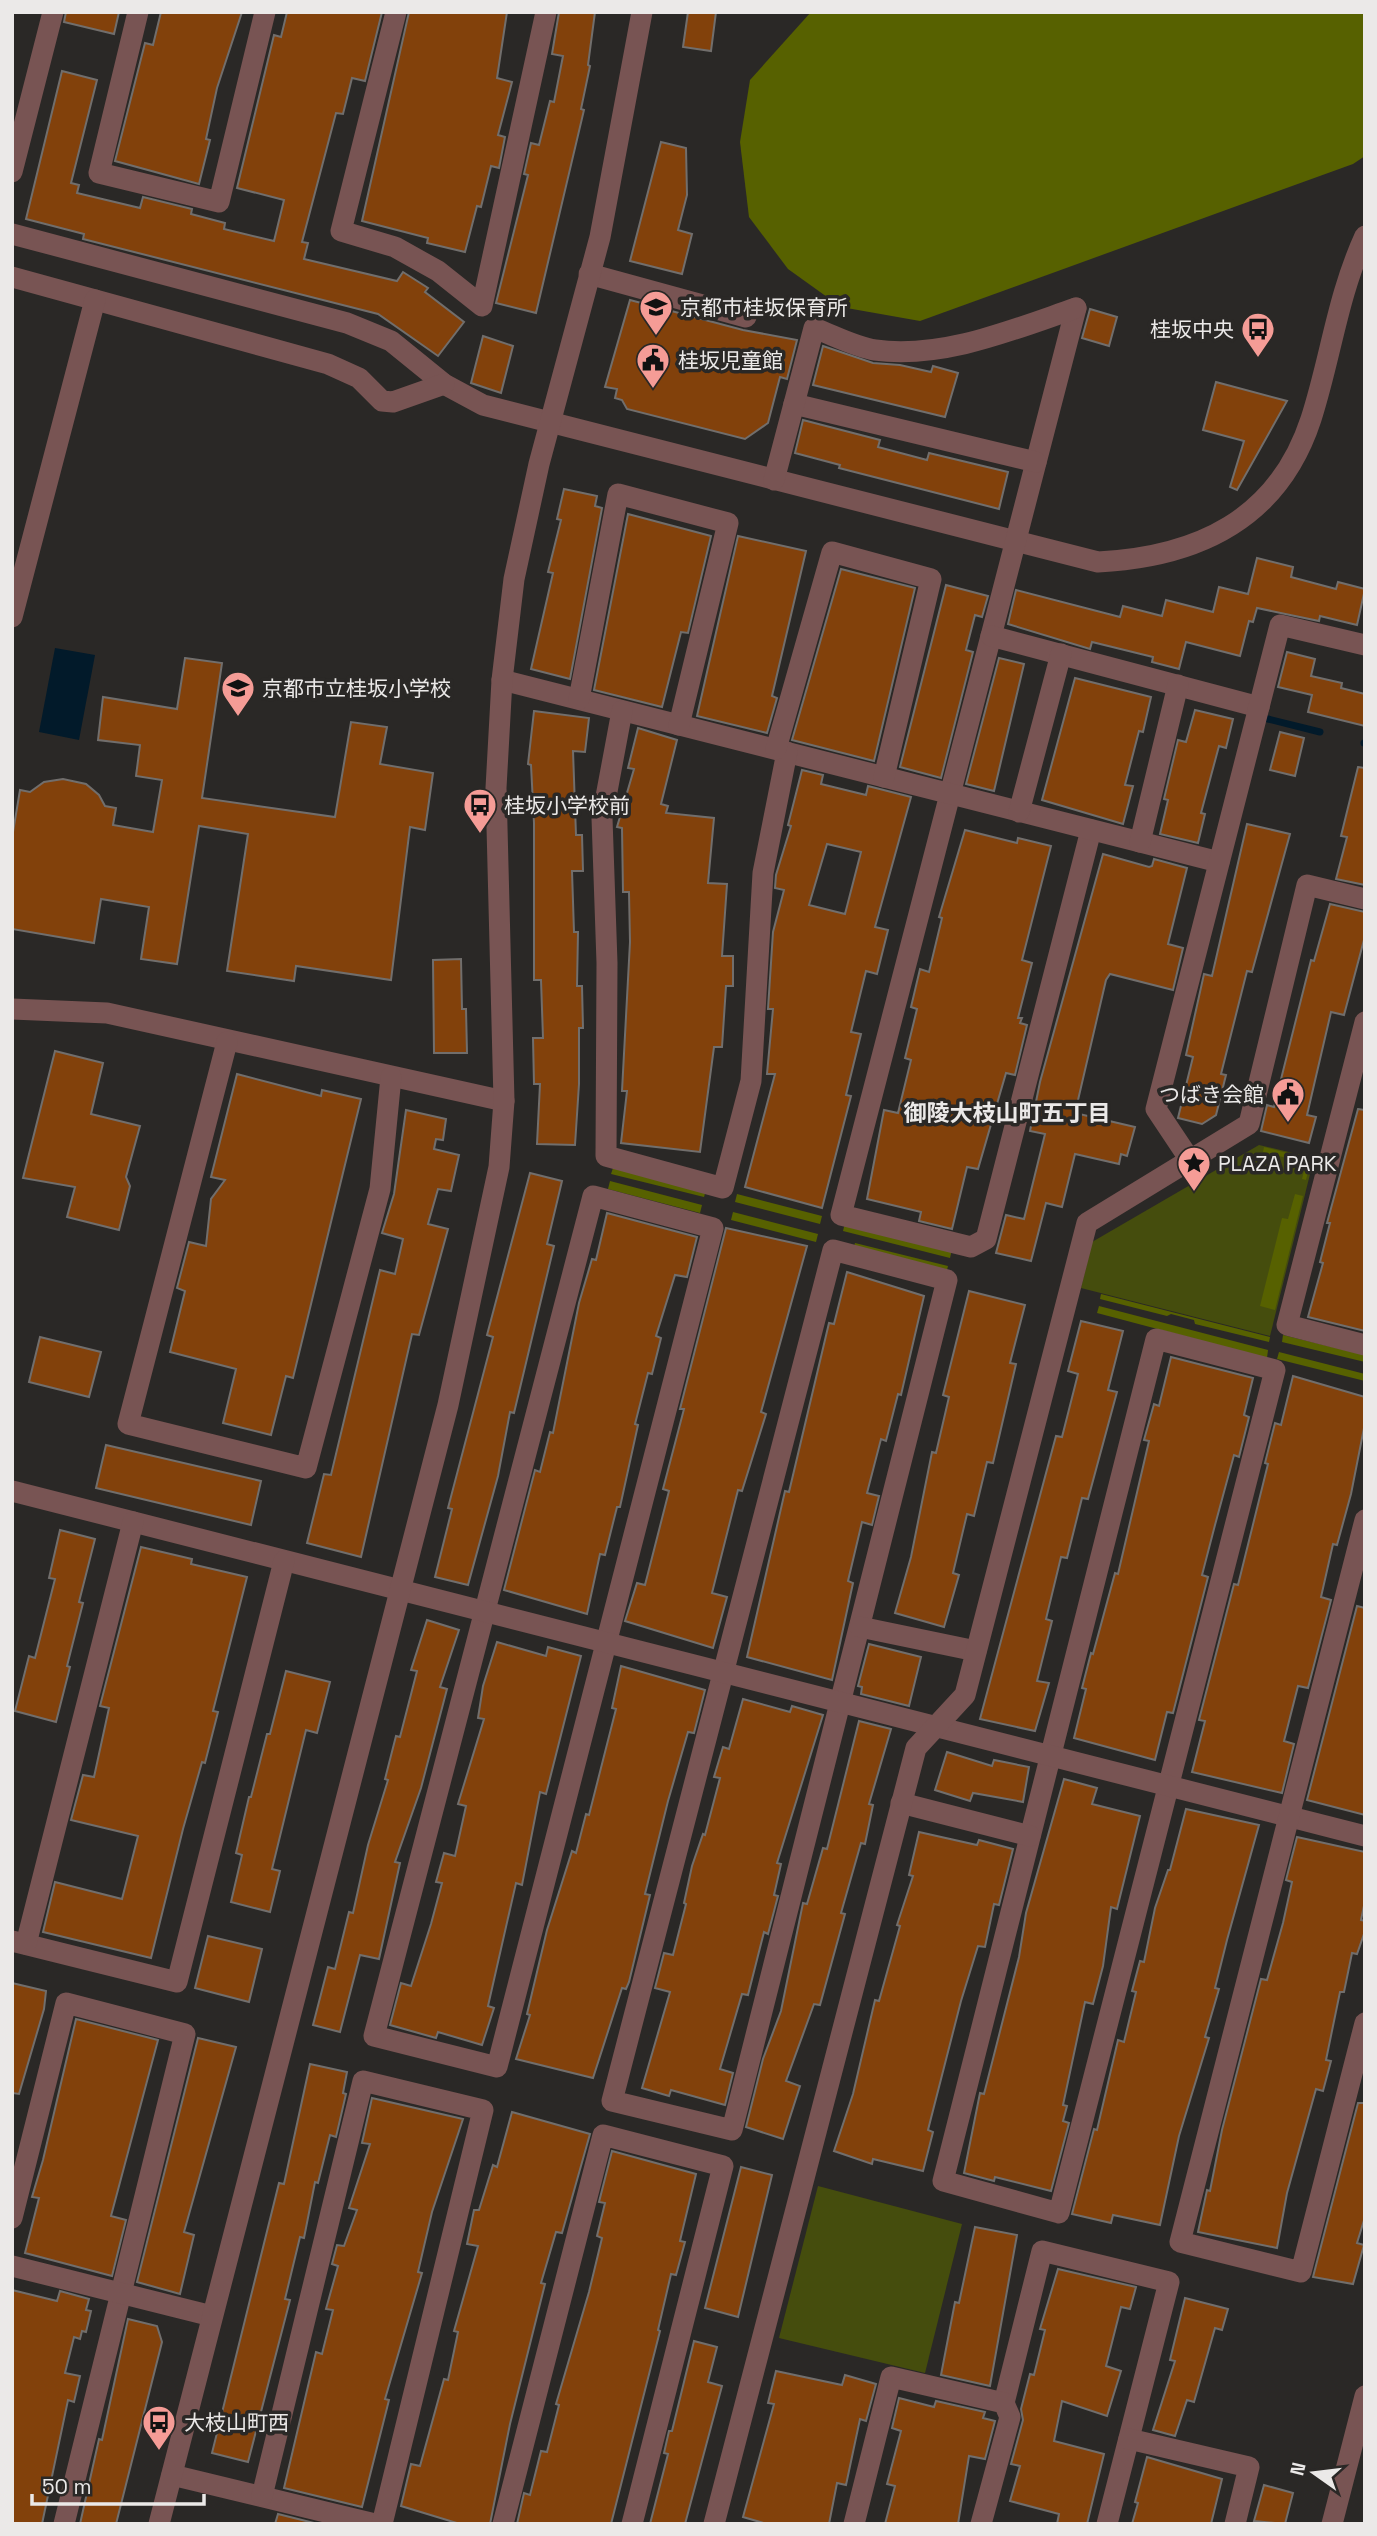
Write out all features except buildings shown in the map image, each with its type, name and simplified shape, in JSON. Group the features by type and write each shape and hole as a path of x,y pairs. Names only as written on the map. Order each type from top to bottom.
{"street":[{"path":"12,172 53,12"},
{"path":"138,12 99,173 219,202 265,12"},
{"path":"396,12 341,231 395,247 438,271 482,306 546,12"},
{"path":"159,2524 448,1405 499,1167 504,1101 496,788 502,680 514,579 622,133 642,12"},
{"path":"12,234 347,323 391,341 444,384 483,405 1097,562 1141,560 1190,548 1222,533 1254,508 1279,480 1303,439 1311,419 1338,303 1365,236"},
{"path":"589,274 746,317"},
{"path":"12,276 328,364 359,378 382,401 402,399 444,384"},
{"path":"12,617 95,300"},
{"path":"774,480 814,328 874,350 930,351 999,334 1076,308 841,1215 971,1247 986,1238 1091,830"},
{"path":"793,404 1036,462"},
{"path":"579,699 618,494 728,523 679,725"},
{"path":"622,711 602,818 607,964 606,1156 723,1188 751,1082 763,873 781,751 832,552 931,579 884,777"},
{"path":"1190,1160 1156,1109 1280,625 1365,645"},
{"path":"991,636 1259,706"},
{"path":"1019,811 1061,654"},
{"path":"502,680 1219,862"},
{"path":"1140,842 1178,685"},
{"path":"714,2524 916,1748 964,1695 1087,1223 1250,1124 1307,885 1365,899"},
{"path":"12,1009 107,1013 227,1042 504,1101"},
{"path":"1365,1022 1287,1325 1365,1345"},
{"path":"227,1042 128,1424 306,1468 380,1189 391,1077"},
{"path":"593,1196 713,1228 497,2067 374,2036 485,1612 593,1196"},
{"path":"833,1250 947,1280 732,2130 612,2101 724,1672 833,1250"},
{"path":"1156,1339 1275,1370 1168,1786 1059,2213 943,2181 1156,1339"},
{"path":"12,1491 1365,1836"},
{"path":"1365,1520 1180,2242 1301,2272 1365,2023"},
{"path":"133,1522 19,1943 177,1982 284,1561"},
{"path":"860,1627 976,1651"},
{"path":"901,1803 1030,1836"},
{"path":"12,2218 66,2003 186,2034 64,2524"},
{"path":"262,2496 363,2081 483,2110 382,2524"},
{"path":"503,2524 603,2135 723,2166 632,2524"},
{"path":"981,2524 1010,2417 1004,2403 1042,2251 1169,2282 1107,2524"},
{"path":"12,2266 212,2316"},
{"path":"854,2524 891,2377 1004,2403"},
{"path":"1332,2524 1365,2396"},
{"path":"1129,2439 1249,2467 1235,2524"},
{"path":"172,2475 375,2524"}],"green space":[{"path":"811,12 1365,12 1365,156 1353,164 920,321 841,307 788,269 749,217 740,142 750,80"},
{"path":"1259,1145 1314,1158 1270,1336 1081,1288 1092,1242"},
{"path":"1264,1147 1311,1159 1306,1180 1302,1179 1306,1163 1263,1152"},
{"path":"614,1165 706,1190 704,1197 611,1174"},
{"path":"610,1181 702,1205 700,1213 608,1189"},
{"path":"737,1194 822,1216 820,1224 735,1202"},
{"path":"1295,1194 1303,1196 1275,1310 1260,1306 1282,1218 1288,1219"},
{"path":"733,1212 818,1234 816,1242 731,1220"},
{"path":"845,1223 952,1249 950,1258 843,1231"},
{"path":"855,1243 948,1266 946,1274 853,1251"},
{"path":"1101,1294 1270,1337 1269,1342 1195,1324 1194,1320 1171,1314 1167,1316 1100,1299"},
{"path":"1099,1306 1268,1350 1267,1358 1097,1313"},
{"path":"1283,1335 1365,1355 1365,1362 1282,1342"},
{"path":"1279,1352 1365,1374 1365,1381 1277,1359"},
{"path":"818,2186 962,2224 925,2373 779,2338"}],"water":[{"path":"55,648 95,655 79,740 39,732"}],"waterway":[{"path":"1268,719 1320,732"}],"place":[{"name":"京都市桂坂保育所","path":"656,337"},
{"name":"桂坂中央","path":"1258,359"},
{"name":"桂坂児童館","path":"653,390"},
{"name":"京都市立桂坂小学校","path":"238,718"},
{"name":"桂坂小学校前","path":"480,835"},
{"name":"つばき会館","path":"1288,1124"},
{"name":"PLAZA PARK","path":"1194,1193"},
{"name":"大枝山町西","path":"159,2452"}],"district":[{"name":"御陵大枝山町五丁目","path":"1007,1113"}]}
